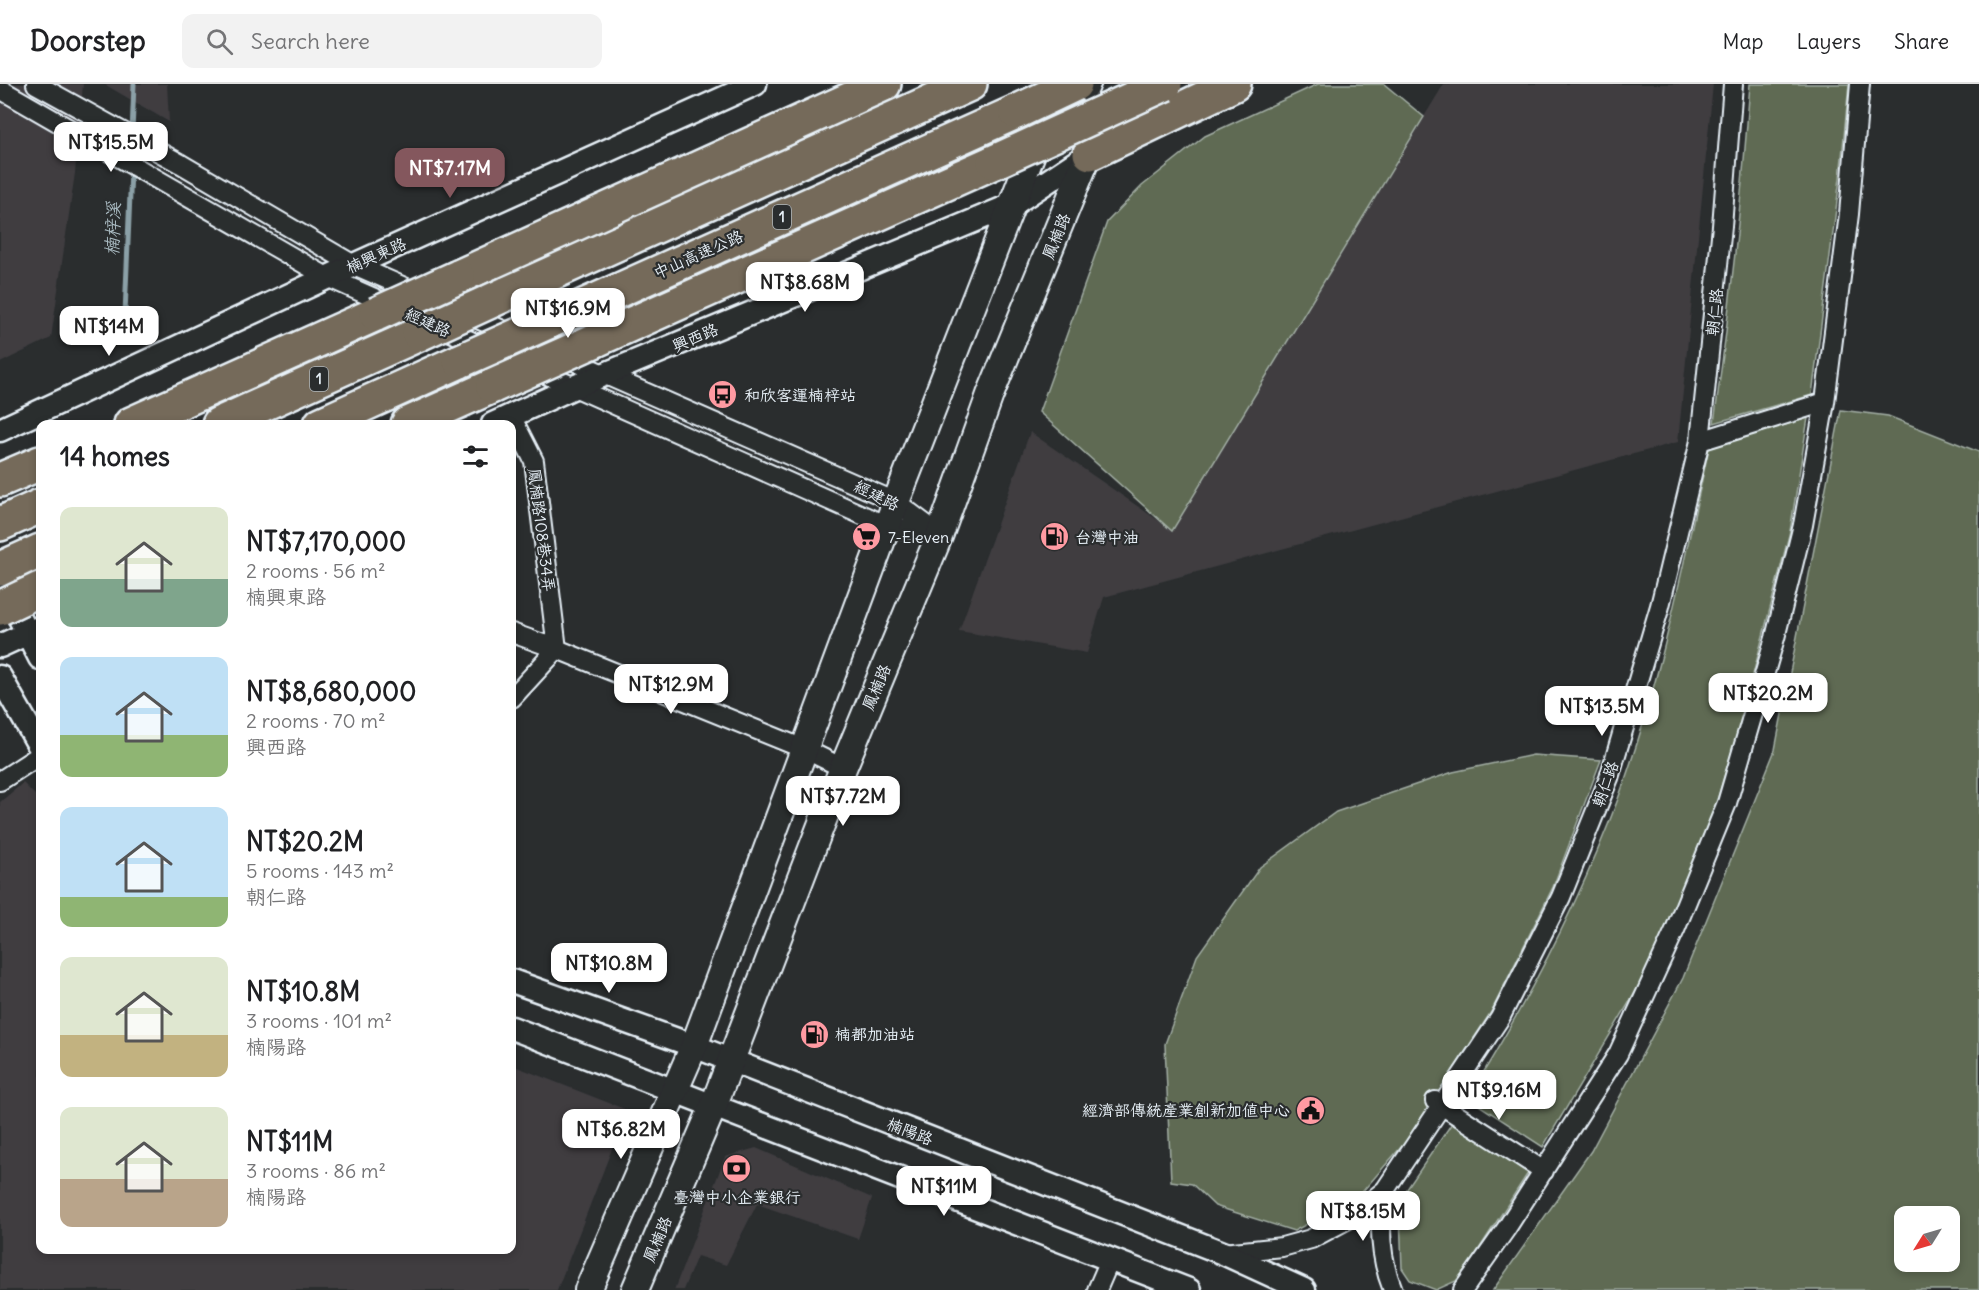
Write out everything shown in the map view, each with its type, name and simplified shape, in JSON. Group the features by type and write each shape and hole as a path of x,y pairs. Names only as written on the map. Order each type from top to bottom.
{"highway":[{"path":"140,420 884,84"},
{"name":"1","path":"228,420 970,84"},
{"name":"中山高速公路","path":"330,420 1075,84"},
{"path":"417,420 1165,84"},
{"path":"1090,153 1234,84"},
{"path":"2,479 36,465"},
{"path":"0,569 36,553"},
{"path":"0,608 36,591"}],"main road":[{"path":"588,1290 694,1046 896,502 1059,84"},
{"name":"鳳楠路","path":"635,1290 713,1107 843,768 940,534 990,395 1117,84"}],"street":[{"name":"經建路","path":"36,84 354,265 896,502 940,534"},
{"name":"楠興東路","path":"0,430 327,277 754,84"},
{"name":"朝仁路","path":"1223,1253 1282,1247 1311,1239 1352,1217 1385,1190 1439,1104 1500,1018 1561,897 1608,778 1660,606 1700,441 1722,226 1733,84"},
{"path":"1463,1290 1544,1171 1618,1054 1675,930 1727,803 1775,638 1803,525 1825,402 1849,214 1860,84"},
{"name":"經建路","path":"0,89 327,277 887,526 940,534"},
{"name":"興西路","path":"502,420 574,387 1012,205 1090,153"},
{"path":"1700,441 1825,402"},
{"name":"鳳楠路108巷34弄","path":"516,438 534,461 557,649"},
{"path":"0,579 34,630 0,646"},
{"path":"516,634 804,749 843,768"},
{"path":"516,694 557,649"},
{"path":"0,677 36,740"},
{"path":"0,781 36,757"},
{"name":"楠陽路","path":"516,982 730,1060 1223,1253 1304,1290"},
{"path":"516,1030 1189,1290"},
{"path":"1439,1104 1544,1171"},
{"path":"1385,1190 1381,1210 1381,1245 1393,1290"},
{"path":"1097,1290 1110,1260"}],"shaded area":[{"path":"0,84 83,84 75,173 51,338 0,363"},
{"path":"104,84 167,84 169,122"},
{"path":"1444,84 1713,84 1678,442 1104,597 1087,653 959,631 1030,432 1172,530"},
{"path":"23,783 36,796 36,1254 516,1254 516,1067 627,1110 557,1290 0,1290 0,802"},
{"path":"756,1148 872,1198 858,1239 757,1204 726,1265 697,1256 683,1290 674,1290 725,1157"}],"green space":[{"path":"1318,84 1384,84 1424,117 1172,531 1039,412 1107,222 1142,186 1205,136"},
{"path":"1750,84 1849,84 1840,178 1812,395 1714,423 1735,254"},
{"path":"1841,410 1888,416 1979,452 1979,1290 1493,1290 1591,1151 1683,978 1775,750"},
{"path":"1808,418 1790,531 1740,725 1713,813 1675,909 1642,981 1543,1147 1468,1098 1511,1026 1550,952 1586,877 1618,799 1658,669 1709,448"},
{"name":"經濟部傳統產業創新加值中心","path":"1533,755 1601,760 1553,887 1491,1012 1408,1139 1357,1198 1294,1231 1215,1206 1192,1184 1171,1181 1165,1044 1197,956 1260,867 1336,812 1453,772"},
{"path":"1452,1123 1528,1173 1456,1281 1436,1290 1410,1280 1402,1268 1400,1214 1407,1189"}],"waterway":[{"name":"楠梓溪","path":"132,133 134,84"},
{"name":"楠梓溪","path":"124,338 131,170"}],"place":[{"name":"和欣客運楠梓站","path":"723,395"},
{"name":"7-Eleven","path":"867,537"},
{"name":"台灣中油","path":"1054,537"},
{"name":"楠都加油站","path":"814,1034"},
{"name":"經濟部傳統產業創新加值中心","path":"1311,1110"},
{"name":"臺灣中小企業銀行","path":"737,1169"}]}
